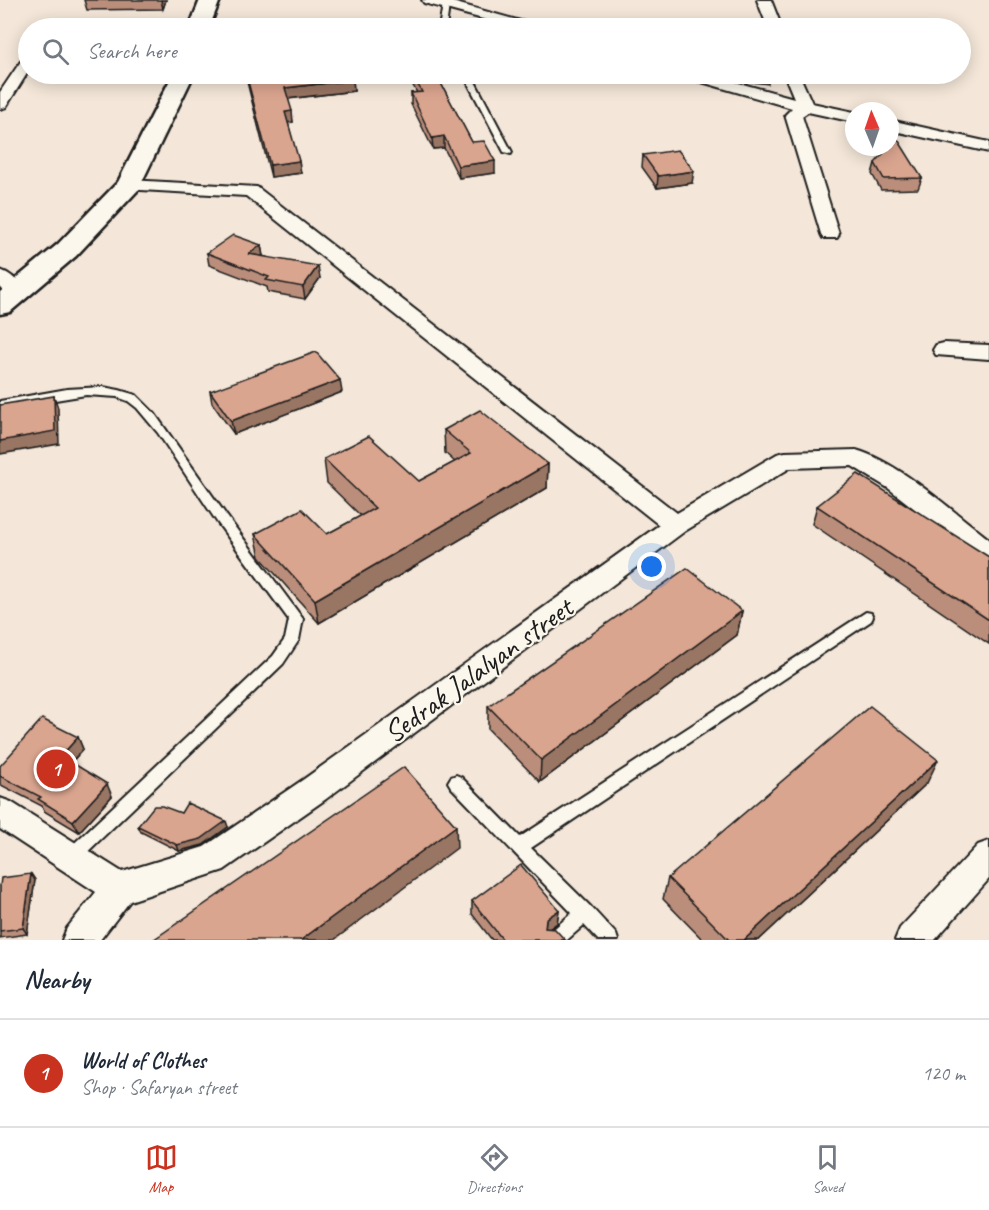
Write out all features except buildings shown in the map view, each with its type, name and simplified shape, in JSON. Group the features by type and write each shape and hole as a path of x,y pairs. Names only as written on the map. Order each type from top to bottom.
{"street":[{"path":"204,18 210,0"},
{"path":"429,0 493,18"},
{"path":"764,0 771,18"},
{"path":"0,104 18,76"},
{"path":"5,291 67,250 129,185 178,84"},
{"path":"726,84 845,115"},
{"path":"796,84 805,106"},
{"path":"805,106 793,116 830,234"},
{"path":"899,127 989,147"},
{"path":"129,185 251,191 676,525"},
{"path":"944,350 989,352"},
{"name":"Sedrak Jalalyan street","path":"119,889 213,859 315,789 676,525 784,460 856,458 897,482 989,553"},
{"path":"0,812 119,889 79,940"},
{"path":"912,940 989,856"}],"lane":[{"path":"444,18 445,5"},
{"path":"472,84 508,152"},
{"path":"0,405 88,392 112,392 132,398 147,411 211,504 296,619 292,640 278,660 71,857"},
{"path":"520,846 866,617"},
{"path":"456,782 610,940"},
{"path":"554,940 585,913"}],"place":[{"name":"World of Clothes","path":"56,769"}]}
